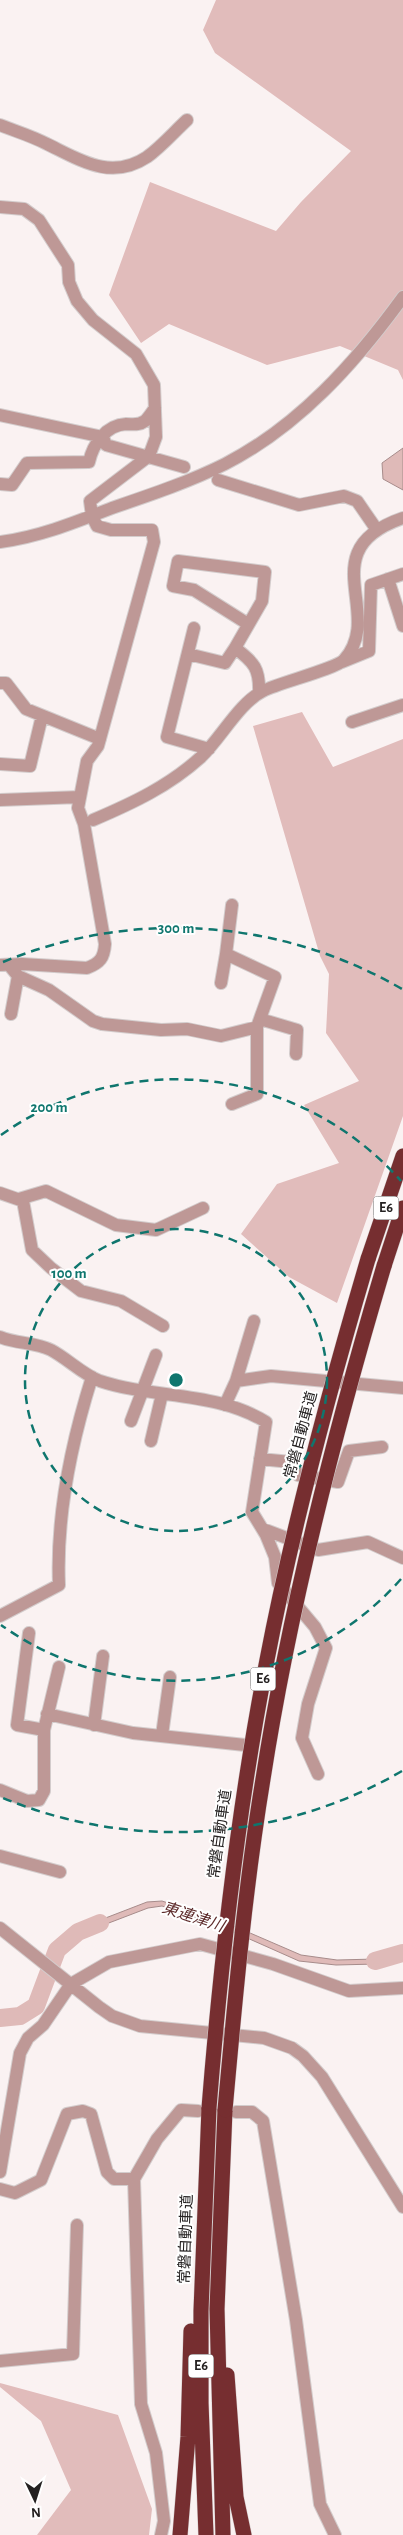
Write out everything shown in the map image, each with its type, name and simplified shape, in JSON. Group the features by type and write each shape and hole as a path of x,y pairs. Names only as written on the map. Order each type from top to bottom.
{"highway":[{"name":"常磐自動車道","path":"206,2535 201,2403 201,2260 204,2198 203,2109 246,1778 267,1659 300,1506 335,1373 368,1259 403,1156"},
{"name":"E6","path":"223,2535 218,2421 218,2262 246,1893 263,1779 284,1661 314,1520 351,1377 403,1208"},
{"path":"180,2535 188,2437 194,2259 204,2198"},
{"path":"218,2262 236,2497 244,2535"}],"street":[{"path":"0,125 44,142 88,165 102,168 127,167 147,157 187,120"},
{"path":"0,207 24,209 39,220 68,265 69,282 77,301 93,320 136,354 154,385 156,437 149,456 90,501 92,516 98,526 111,530 152,530 154,542 98,746 87,761 78,808 84,824 105,944 104,956 97,965 87,968 5,965"},
{"path":"0,542 39,534 92,516 192,479 226,464 288,422 349,366 403,297"},
{"path":"0,484 12,485 27,463 89,462 91,452 102,436 116,426 135,425 144,421 155,408"},
{"path":"0,415 102,436"},
{"path":"102,436 106,445 184,467"},
{"path":"218,480 299,505 344,496 357,501 377,530"},
{"path":"342,662 350,650 359,628 353,584 356,556 360,546 377,530 403,518"},
{"path":"188,654 225,663 235,648 262,600 265,572 178,560 173,586 194,590 248,624"},
{"path":"93,820 165,786 208,749 243,706 259,693 369,651 371,585 403,574"},
{"path":"388,579 403,626"},
{"path":"194,628 167,737 208,749"},
{"path":"235,648 248,658 260,675 259,693"},
{"path":"0,683 6,683 26,710 100,739"},
{"path":"352,722 403,705"},
{"path":"0,764 30,766 42,716"},
{"path":"0,800 80,797"},
{"path":"221,983 232,905"},
{"path":"226,954 275,977 258,1023 257,1094 232,1104"},
{"path":"5,965 18,976 49,990 93,1021 102,1024 161,1030 187,1029 220,1036 258,1023 297,1030 296,1054"},
{"path":"11,1014 18,976"},
{"path":"19,1199 46,1191 116,1225 156,1230 203,1208"},
{"path":"0,1193 23,1201 32,1250 51,1268 81,1291 121,1301 163,1326"},
{"path":"225,1404 236,1381 254,1320"},
{"path":"0,1337 14,1343 35,1344 51,1350 92,1377 162,1394 225,1404 266,1422 252,1512 263,1529 275,1557 278,1583 315,1627 326,1648 308,1704 302,1738 318,1774"},
{"path":"131,1421 156,1355"},
{"path":"236,1381 271,1376 403,1388"},
{"path":"0,1616 59,1585 58,1548 64,1496 78,1420 92,1377"},
{"path":"151,1441 162,1394"},
{"path":"260,1459 291,1462 298,1475 338,1482 349,1451 382,1447"},
{"path":"263,1529 318,1550 368,1542 403,1558"},
{"path":"29,1633 17,1726 44,1730"},
{"path":"94,1725 103,1656"},
{"path":"0,1790 27,1801 39,1800 44,1791 44,1730 59,1667"},
{"path":"162,1735 170,1677"},
{"path":"47,1714 133,1733 246,1745"},
{"path":"0,1856 60,1872"},
{"path":"0,1928 112,2016 133,2024 264,2038 292,2048 304,2056 322,2077 403,2206"},
{"path":"0,2172 20,2053 28,2038 43,2025 68,1981 109,1962 200,1944 273,1964 349,1991 403,1988"},
{"path":"161,2535 164,2521 156,2453 141,2404 134,2179 157,2139 181,2110 203,2109"},
{"path":"0,2189 16,2193 41,2180 67,2114 83,2110 91,2114 107,2172 114,2179 134,2179"},
{"path":"230,2111 252,2112 263,2121 296,2320 320,2504 336,2535"},
{"path":"0,2361 73,2354 77,2225"}],"shaded area":[{"path":"216,0 403,0 403,380 398,370 340,346 267,365 169,324 141,343 109,295 150,182 276,231 301,202 351,151 215,53 203,30"},
{"path":"403,448 403,490 383,479 382,463"},
{"path":"302,712 333,767 403,739 403,1116 337,1303 289,1277 241,1234 277,1184 339,1163 304,1105 359,1081 326,1033 329,974 320,956 253,726"},
{"path":"162,1901 220,1920 301,1955 337,1960 376,1959 397,1953 399,1958 377,1964 336,1965 299,1961 218,1925 162,1906 148,1908 80,1934 77,1929 147,1902"},
{"path":"0,2383 118,2415 152,2509 149,2535 37,2535 71,2490 41,2421 0,2387"}],"waterway":[{"name":"東連津川","path":"0,2018 20,2016 36,2006 57,1950 78,1932 100,1923"},
{"name":"東連津川","path":"375,1961 403,1953"}]}
